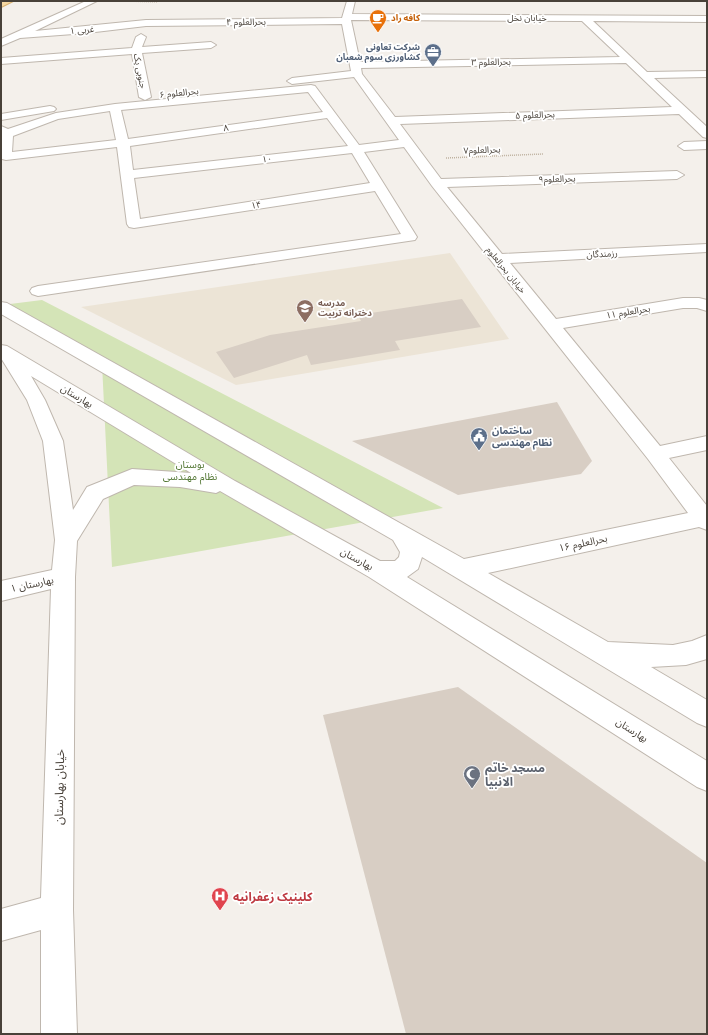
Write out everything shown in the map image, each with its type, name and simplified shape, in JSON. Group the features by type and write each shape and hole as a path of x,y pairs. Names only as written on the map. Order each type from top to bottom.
{"main road":[{"path":"1,4 9,1"}],"street":[{"path":"1,43 93,1"},
{"name":"خیابان بحرالعلوم","path":"351,1 346,19 356,69 390,120 437,183 706,519"},
{"path":"502,7 506,18"},
{"path":"584,18 707,134"},
{"name":"خیابان نخل","path":"346,19 707,18"},
{"name":"بحرالعلوم ۴","path":"146,23 346,19"},
{"name":"غربی ۱","path":"18,35 87,30 146,23"},
{"name":"جنوبی یک","path":"146,23 136,50 146,97"},
{"path":"1,61 211,45"},
{"name":"بحرالعلوم ۳","path":"356,69 628,60"},
{"name":"بحرالعلوم ۶","path":"4,113 146,97 356,69"},
{"path":"644,75 707,74"},
{"path":"4,132 56,116 115,107 311,88 356,149 410,237 38,291"},
{"path":"115,107 123,143 126,175"},
{"name":"بحرالعلوم ۵","path":"390,120 681,110"},
{"name":"۸","path":"4,132 6,156 123,143 330,114"},
{"name":"۱۰","path":"126,175 408,143"},
{"path":"684,146 707,145"},
{"name":"۱۴","path":"126,175 134,224 378,186"},
{"name":"بحرالعلوم۹","path":"437,183 677,175"},
{"name":"رزمندگان","path":"498,260 707,248"},
{"name":"بحرالعلوم ۱۱","path":"550,325 683,303 699,303 707,306"},
{"path":"1,307 462,569 707,714"},
{"path":"5,353 36,400 53,441 66,540"},
{"name":"بهارستان","path":"5,353 228,486 378,570 707,777"},
{"path":"655,454 707,443"},
{"path":"66,540 95,493 132,477 180,479 228,486"},
{"name":"بحرالعلوم ۱۶","path":"462,569 706,519"},
{"path":"378,570 399,570 410,562 412,550 401,535"},
{"name":"خیابان بهارستان","path":"59,1034 57,910 63,577 66,540"},
{"name":"بهارستان ۱","path":"1,590 63,577"},
{"path":"604,653 661,657 701,651 707,646"},
{"path":"1,925 57,910"}],"path":[{"name":"بحرالعلوم۷","path":"420,159 543,154"}],"shaded area":[{"name":"مدرسه دخترانه تربیت","path":"450,253 509,339 236,385 81,307"}],"green space":[{"name":"بوستان نظام مهندسی","path":"42,300 443,508 112,567 102,364 2,305"}],"building":[{"path":"462,299 481,327 395,341 400,350 311,365 307,355 234,378 216,352 270,335 361,321 358,315"},
{"name":"ساختمان نظام مهندسی","path":"557,402 592,461 581,474 458,495 352,441"},
{"name":"مسجد خاتم الانبیا","path":"458,687 707,863 707,1034 406,1034 323,715"}],"place":[{"name":"کافه راد","path":"378,33"},
{"name":"شرکت تعاونی کشاورزی سوم شعبان","path":"433,67"},
{"name":"مدرسه دخترانه تربیت","path":"305,323"},
{"name":"ساختمان نظام مهندسی","path":"479,451"},
{"name":"مسجد خاتم الانبیا","path":"472,789"},
{"name":"کلینیک زعفرانیه","path":"220,911"}]}
